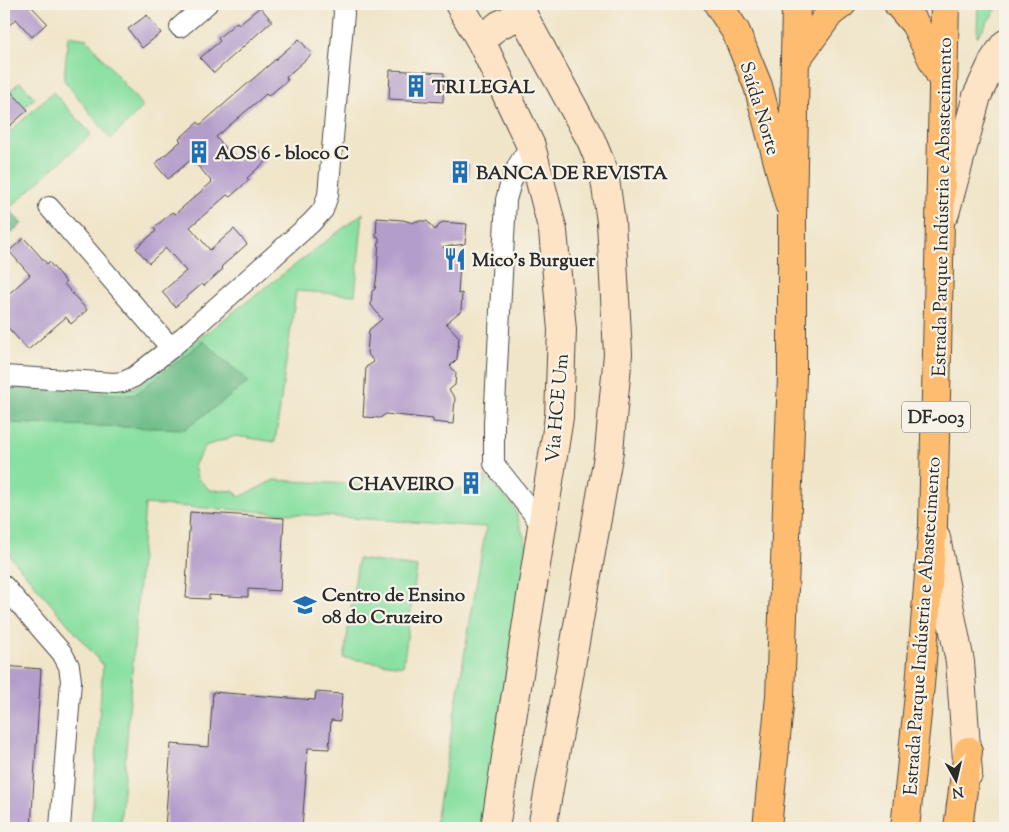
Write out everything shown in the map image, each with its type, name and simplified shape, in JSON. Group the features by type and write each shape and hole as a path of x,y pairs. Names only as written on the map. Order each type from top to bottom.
{"main road":[{"name":"Via HCE Um","path":"459,4 482,43 531,146 553,231 562,330 559,417 495,828"},
{"name":"Saída Norte","path":"718,4 736,32 758,86 792,217"},
{"path":"767,828 780,696 792,376 792,217 796,4"},
{"path":"795,61 830,12 842,4"},
{"path":"898,4 915,24 944,83"},
{"name":"Estrada Parque Indústria e Abastecimento","path":"905,828 920,685 933,526 945,4"},
{"path":"482,43 490,32 520,9 591,140 604,172 611,222 618,354 609,451 542,828"},
{"path":"940,231 977,96 994,60 1005,44"},
{"path":"933,526 960,662 968,751 971,828"},
{"path":"958,828 968,751"}],"street":[{"path":"180,27 207,4"},
{"path":"4,376 114,384 134,377 171,348 311,223 323,210 328,196 344,13 342,4"},
{"path":"531,146 522,156 512,176 506,200 494,423 494,464 532,512 542,528"},
{"path":"49,207 171,348"},
{"path":"4,586 62,653 69,666 70,682 60,828"}],"green space":[{"path":"978,4 1000,4 977,37"},
{"path":"68,36 87,39 143,107 111,139 64,80"},
{"path":"20,82 35,98 9,120 4,113 4,96"},
{"path":"53,92 91,134 12,206 4,197 4,137"},
{"path":"4,203 22,224 4,239"},
{"path":"363,213 355,295 296,291 275,442 236,436 205,446 194,466 197,478 210,490 234,491 240,497 274,480 482,491 485,476 514,507 527,546 481,828 435,828 486,527 145,504 120,828 91,828 103,665 4,549 4,374 134,388"},
{"path":"203,341 249,382 185,429 4,423 4,384 44,389 134,395"},
{"path":"358,559 417,567 403,666 344,658"}],"building":[{"path":"4,4 34,4 31,6 47,23 32,37 16,19 4,30"},
{"path":"260,7 272,21 214,73 200,58 220,41 218,38 237,22 239,24"},
{"path":"147,15 161,33 142,48 128,29"},
{"name":"AOS 6 - bloco C","path":"299,39 312,54 286,77 288,80 268,96 266,94 216,137 236,161 254,146 267,160 230,197 227,195 190,227 210,250 234,229 247,244 221,267 223,269 204,286 202,284 175,307 162,292 186,271 166,248 149,263 136,248 156,231 154,228 172,212 175,214 212,182 192,159 168,179 155,164 181,141 179,139 198,122 200,125"},
{"name":"TRI LEGAL","path":"390,70 444,73 443,102 389,99"},
{"path":"4,84 28,110 4,131"},
{"name":"BANCA DE REVISTA","path":"453,164 469,164 468,180 452,179"},
{"path":"377,218 403,220 413,223 416,221 427,221 435,230 442,222 467,224 465,244 443,247 460,264 458,294 462,293 461,311 446,323 459,337 457,359 450,366 456,373 455,385 449,390 455,398 453,424 433,422 433,419 386,414 380,418 363,417 366,367 374,362 367,353 369,330 382,319 371,305 372,291 375,289 377,274 379,238 376,237"},
{"path":"24,238 47,264 49,262 66,282 64,284 87,310 71,324 66,317 28,350 4,323 4,298 30,275 9,251"},
{"path":"190,512 284,518 280,591 248,589 248,597 209,595 209,599 186,598"},
{"path":"4,666 41,669 31,828 4,828"},
{"path":"213,692 315,700 316,692 342,694 340,721 331,720 329,749 308,748 302,828 165,828 171,744 209,747"}],"place":[{"name":"TRI LEGAL","path":"416,86"},
{"name":"AOS 6 - bloco C","path":"199,152"},
{"name":"BANCA DE REVISTA","path":"460,172"},
{"name":"Mico's Burguer","path":"455,259"},
{"name":"CHAVEIRO","path":"471,483"},
{"name":"Centro de Ensino 08 do Cruzeiro","path":"305,605"}]}
